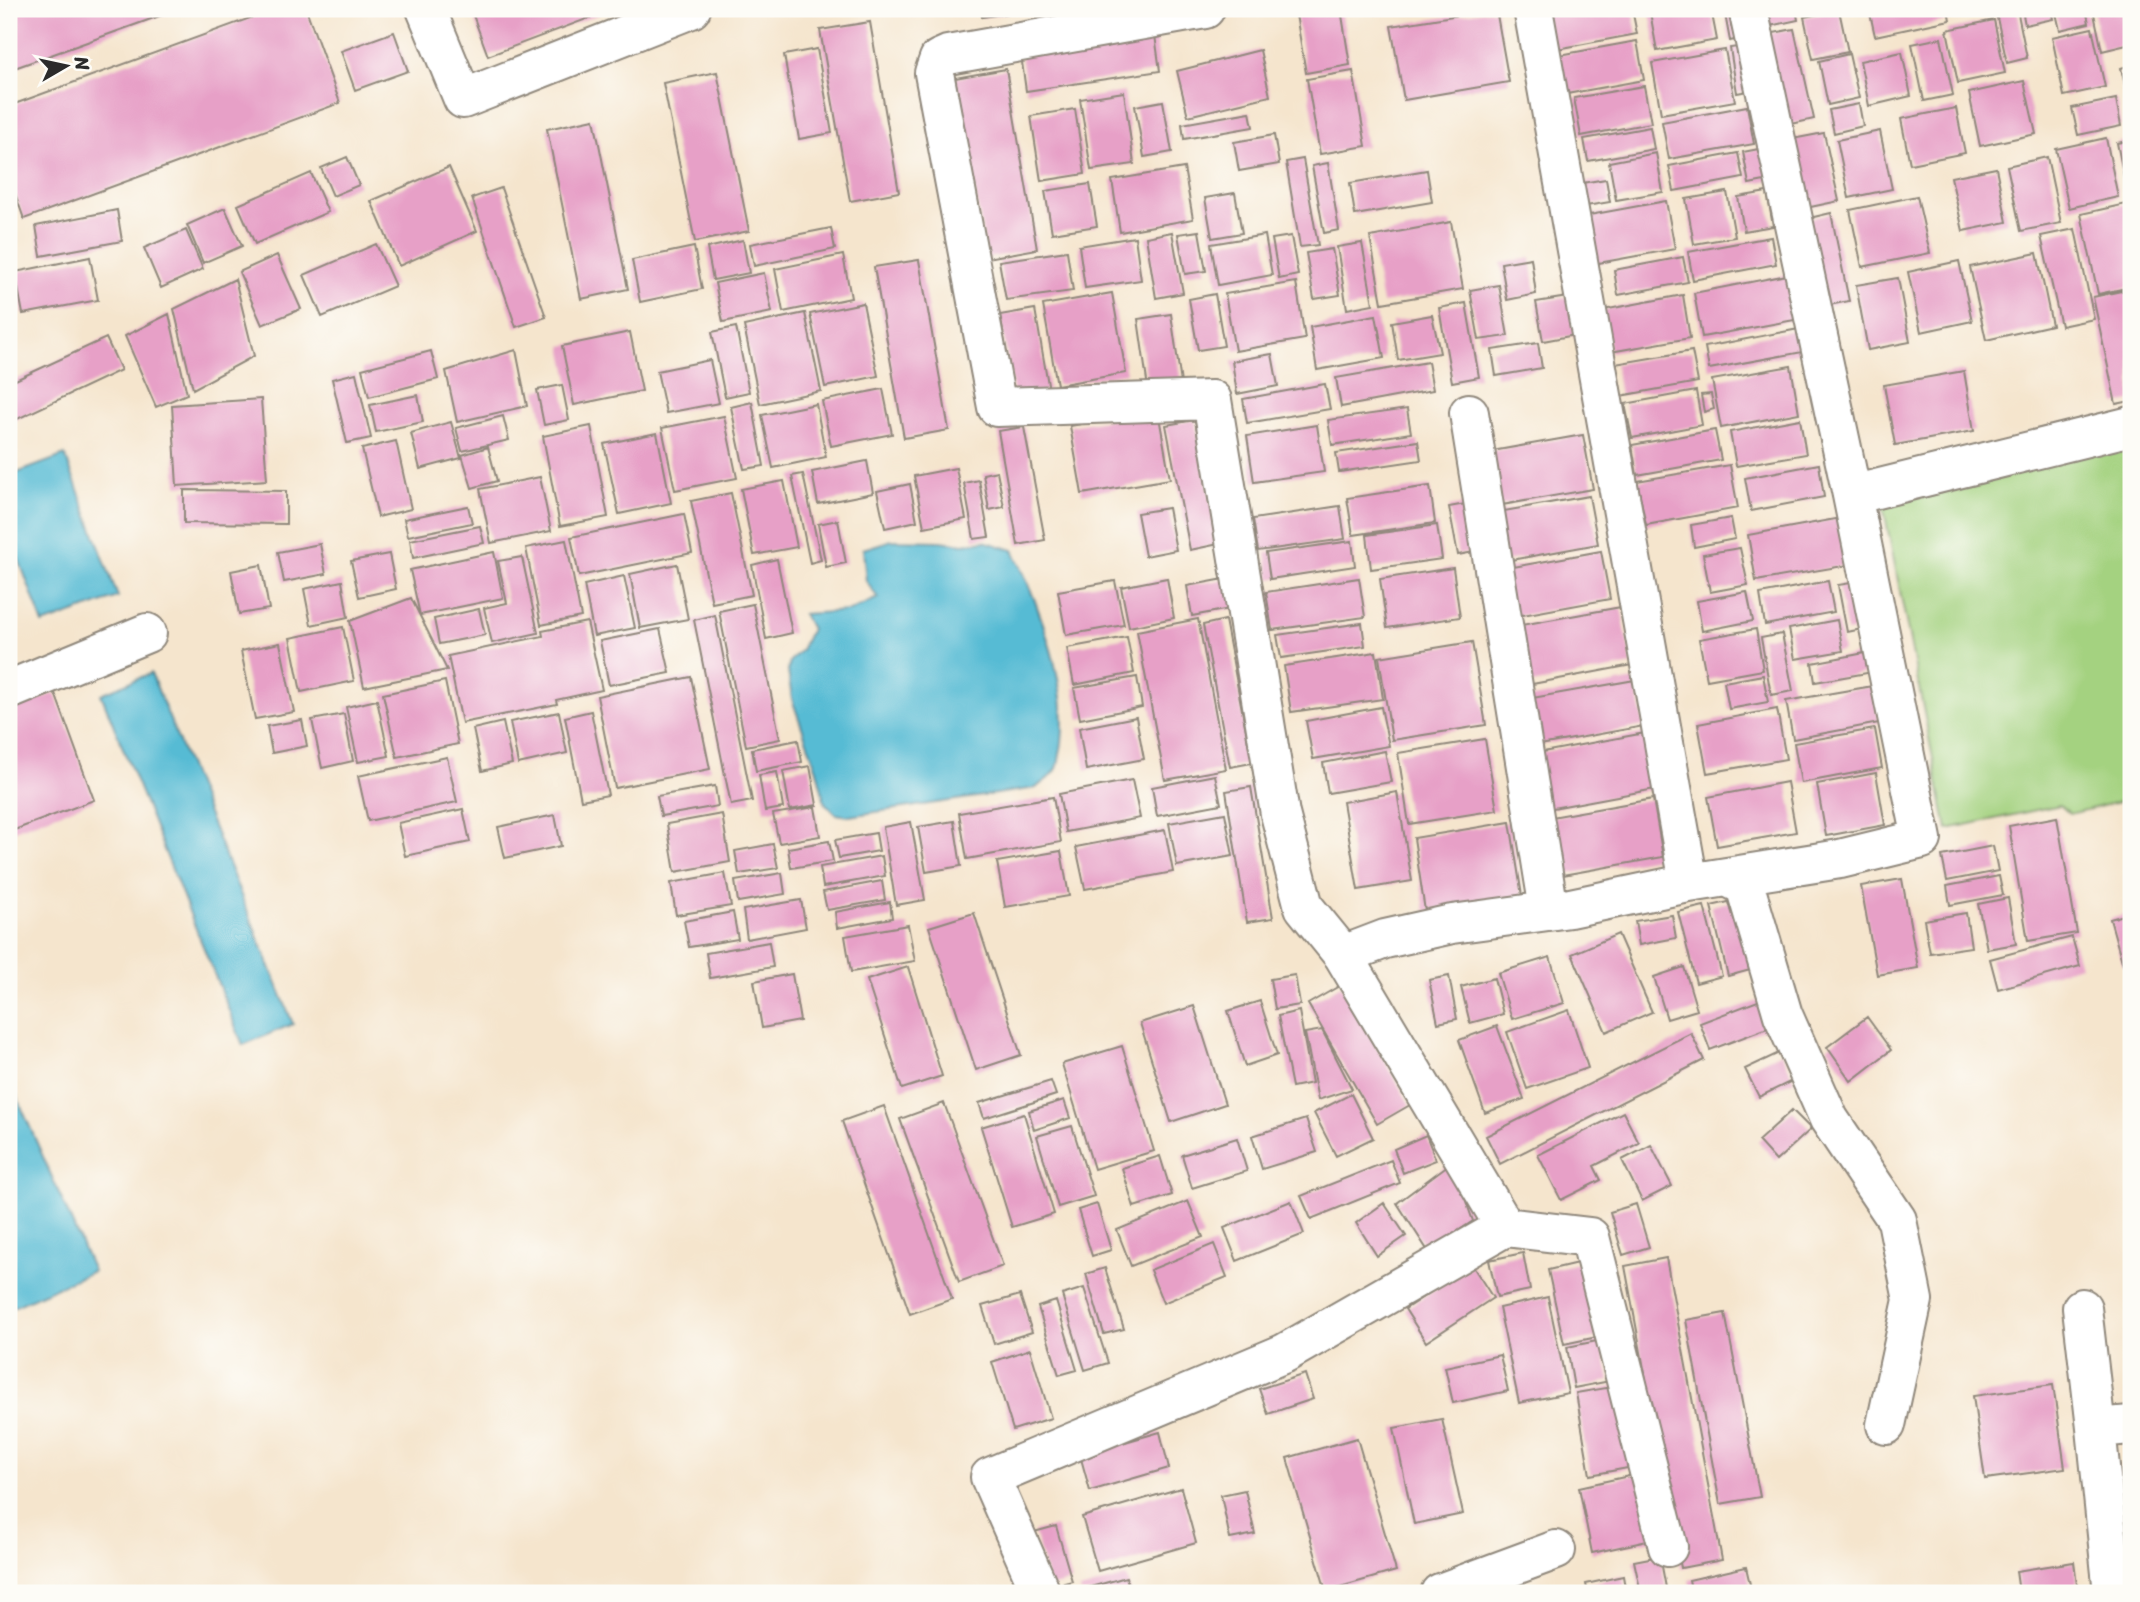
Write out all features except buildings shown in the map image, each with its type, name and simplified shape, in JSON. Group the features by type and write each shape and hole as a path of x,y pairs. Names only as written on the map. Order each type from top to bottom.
{"street":[{"path":"426,9 463,99 691,9"},
{"path":"1205,9 948,55 939,59 934,73 997,407 1212,400 1280,814 1304,907 1343,955 1505,1227"},
{"path":"1533,9 1689,883"},
{"path":"1343,955 1385,939 1452,923 1549,910 1689,883 1840,859 1922,839 1748,9"},
{"path":"1469,413 1549,910"},
{"path":"1852,495 2131,426"},
{"path":"9,690 147,633"},
{"path":"1727,877 1745,886 1783,1015 1829,1119 1897,1220 1913,1300 1886,1425"},
{"path":"1041,1593 990,1477 1285,1353 1505,1227 1590,1237 1668,1547"},
{"path":"2082,1308 2114,1427 2113,1593"},
{"path":"1440,1593 1512,1581 1556,1550"}],"green space":[{"path":"2131,443 2131,799 2070,814 2060,805 1947,829 1883,505"}],"water":[{"path":"65,455 118,597 43,624 9,533 9,476"},
{"path":"892,540 964,544 984,541 1013,550 1043,623 1058,678 1062,705 1063,731 1058,767 1036,788 849,816 836,814 825,803 817,770 792,699 788,671 790,661 801,650 811,629 803,614 849,611 878,598 866,581 863,549"},
{"path":"151,673 293,1024 243,1045 101,694"},
{"path":"9,1079 93,1271 9,1309"}]}
